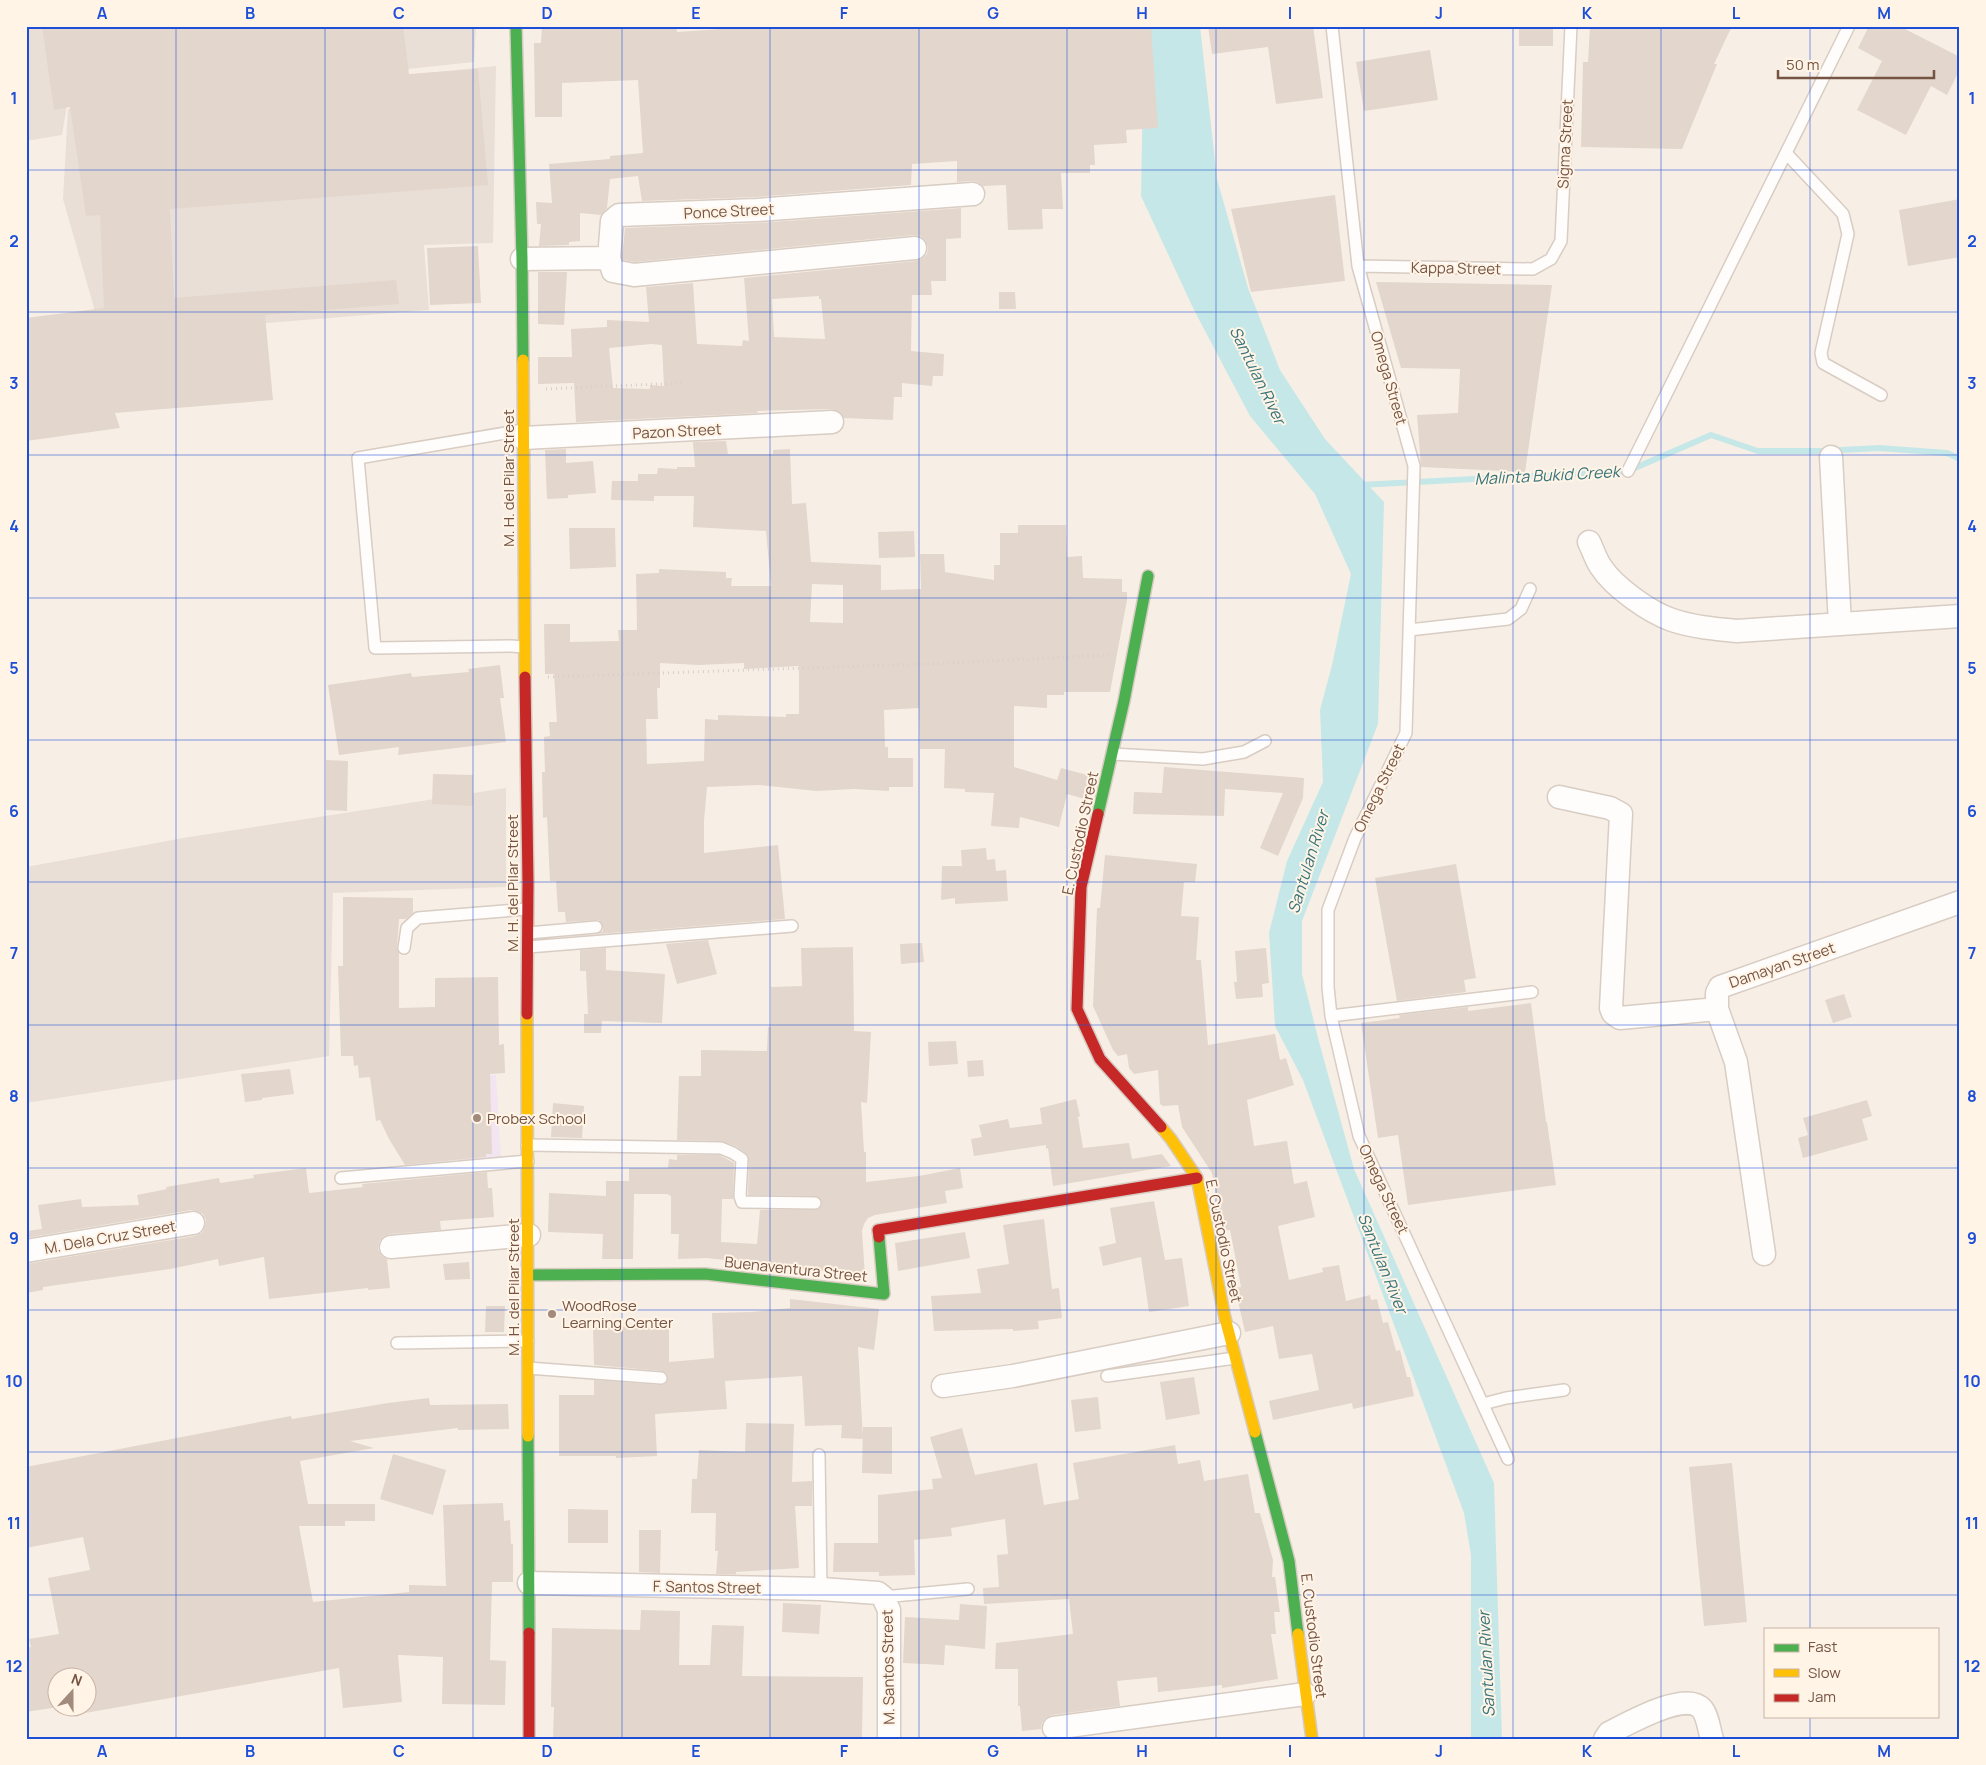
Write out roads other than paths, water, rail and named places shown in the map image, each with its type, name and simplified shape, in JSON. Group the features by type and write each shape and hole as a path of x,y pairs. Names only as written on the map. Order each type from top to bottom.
{"street":[{"name":"M. H. del Pilar Street","path":"516,26 522,260 528,933 529,1739"},
{"name":"Ponce Street","path":"609,258 612,221 619,215 757,210 972,194"},
{"path":"522,260 609,258 613,271 634,275 915,248"},
{"name":"Pazon Street","path":"523,434 832,422"},
{"path":"1831,457 1840,624"},
{"path":"1590,542 1600,566 1618,586 1638,602 1671,620 1704,628 1738,631 1960,616"},
{"name":"E. Custodio Street","path":"1148,576 1124,701 1081,886 1077,1009 1100,1059 1171,1138 1197,1178 1235,1358 1289,1561 1312,1739"},
{"path":"1559,797 1610,808 1621,814 1611,1008 1613,1013 1620,1018 1717,1009 1736,1062 1764,1254"},
{"name":"Damayan Street","path":"1717,1009 1717,993 1720,987 1960,902"},
{"name":"Buenaventura Street","path":"528,1275 705,1274 884,1294 878,1230 1197,1178"},
{"name":"M. Dela Cruz Street","path":"26,1251 193,1223"},
{"path":"391,1247 528,1235"},
{"path":"943,1386 1023,1374 1229,1333"},
{"name":"F. Santos Street","path":"529,1583 821,1589 871,1592 878,1593 883,1597"},
{"name":"M. Santos Street","path":"883,1597 889,1610 889,1739"},
{"path":"1054,1728 1305,1694"},
{"path":"1605,1739 1609,1733 1668,1706 1697,1705 1704,1710 1712,1739"}],"lane":[{"name":"Omega Street","path":"1332,26 1358,266 1414,468 1406,733 1355,838 1328,910 1328,987 1331,1016 1359,1136 1508,1459"},
{"name":"Sigma Street","path":"1552,259 1561,241 1571,26"},
{"path":"1628,471 1849,26"},
{"path":"1786,153 1843,214 1848,234 1821,353 1823,363 1881,395"},
{"name":"Kappa Street","path":"1358,266 1533,269 1552,259"},
{"path":"523,434 358,458 375,648 524,647"},
{"path":"1409,630 1508,619 1520,610 1530,589"},
{"path":"1112,754 1203,759 1244,752 1265,741"},
{"path":"404,948 407,928 418,918 527,909"},
{"path":"528,947 792,926"},
{"path":"528,933 596,927"},
{"path":"1331,1016 1532,992"},
{"path":"527,1145 721,1148 742,1159 740,1196 742,1202 815,1203"},
{"path":"341,1178 528,1161"},
{"path":"397,1343 528,1341"},
{"path":"1107,1376 1235,1358"},
{"path":"528,1368 661,1378"},
{"path":"1483,1404 1506,1398 1564,1390"},
{"path":"819,1455 821,1589"},
{"path":"883,1597 968,1589"}],"water":[{"name":"Santulan River","path":"1144,26 1200,26 1217,179 1248,288 1280,370 1325,439 1384,502 1378,724 1302,921 1302,974 1354,1169 1494,1483 1502,1739 1471,1739 1471,1555 1464,1513 1303,1080 1275,1026 1269,933 1287,861 1323,782 1320,710 1332,665 1351,574 1315,494 1250,416 1194,310 1141,196"}],"waterway":[{"name":"Malinta Bukid Creek","path":"1360,485 1628,471 1711,435 1758,451 1823,451 1879,448 1947,453 1960,459"}],"place":[{"name":"Probex School","path":"477,1118"},
{"name":"WoodRose Learning Center","path":"552,1314"}]}
